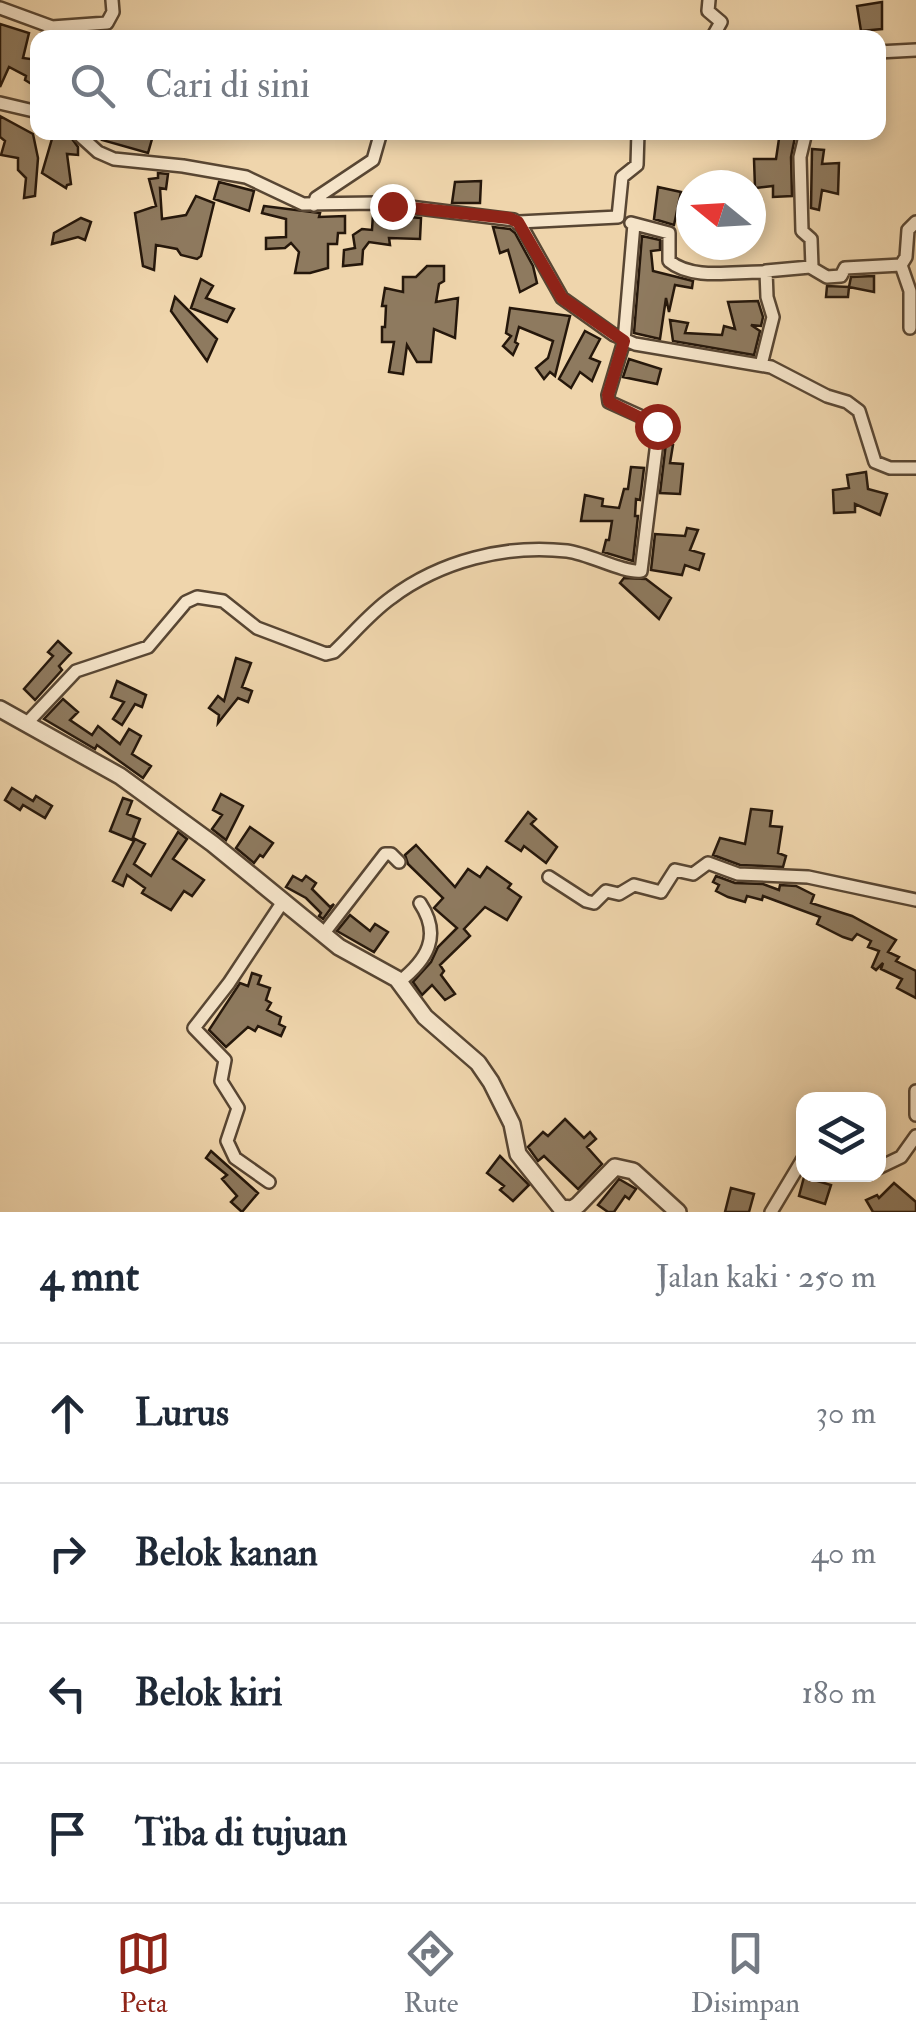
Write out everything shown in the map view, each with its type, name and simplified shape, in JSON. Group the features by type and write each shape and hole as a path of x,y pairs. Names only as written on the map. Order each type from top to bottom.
{"street":[{"path":"60,30 106,22 113,12 112,0"},
{"path":"709,0 708,12 722,22 717,30"},
{"path":"0,8 45,30"},
{"path":"886,52 916,50"},
{"path":"0,102 30,110"},
{"path":"85,140 114,159 246,177 275,188 292,201 314,206 378,203 518,222 618,217 669,233 672,266 704,273 812,267 829,278 841,276 845,268 853,265 902,265"},
{"path":"314,206 316,198 373,160 379,140"},
{"path":"618,217 622,177 637,165 638,140"},
{"path":"804,140 800,162 802,231 811,240 812,267"},
{"path":"518,222 562,298 624,341 761,365 853,405 862,419 876,462 890,468 916,468"},
{"path":"910,328 911,294 902,265 908,230 916,222"},
{"path":"28,724 76,671 148,646 186,602 197,597 223,602 257,628 326,654 334,652 391,598 470,558 496,553 570,551 639,572 643,566 657,426 609,402 608,395 624,341 634,224"},
{"path":"761,365 773,317 765,272"},
{"path":"0,709 120,776 356,958 399,982 425,1017 478,1063 512,1124 518,1154 561,1210 572,1209 593,1192 614,1167 625,1167 678,1212"},
{"path":"324,933 385,854 399,862"},
{"path":"550,877 594,903 606,891 619,894 634,884 660,892 675,870 692,874 708,863 738,874 808,877 916,900"},
{"path":"270,1182 235,1158 227,1141 238,1108 222,1082 225,1060 194,1026 229,983 284,900"},
{"path":"399,982 428,954 431,944 430,922 420,903"},
{"path":"916,1091 916,1115"},
{"path":"886,1165 901,1158 916,1136"},
{"path":"771,1212 796,1170"}],"building":[{"path":"882,2 882,29 861,30 857,6"},
{"path":"0,24 29,33 23,58 30,59 30,83 26,76 9,67 0,87"},
{"path":"0,116 30,132 38,158 35,196 24,198 26,178 18,170 18,158 1,155 5,141 0,137"},
{"path":"52,140 73,140 78,155 67,154 71,184 66,188 42,173"},
{"path":"102,140 152,140 148,153"},
{"path":"779,140 794,140 792,196 773,197 773,186 766,187 766,170 754,170 754,159 776,159"},
{"path":"812,149 824,150 822,164 839,163 838,194 822,190 819,210 811,208"},
{"path":"158,173 168,174 166,189 160,188 162,219 186,215 196,196 214,203 201,256 197,259 181,255 177,249 156,245 154,270 143,266 135,213 156,206 149,179 158,178"},
{"path":"481,181 480,203 452,203 455,182"},
{"path":"219,182 254,191 249,211 214,199"},
{"path":"658,187 676,191 674,225 654,219"},
{"path":"264,206 320,213 319,217 345,216 345,233 338,233 337,244 328,244 328,268 295,273 299,252 291,243 285,248 266,249 266,238 286,237 286,219 262,213"},
{"path":"373,214 421,218 420,239 389,238 390,245 369,242 363,250 362,264 343,266 344,250 355,248 353,235 362,229 372,230"},
{"path":"81,218 91,222 85,240 78,237 52,244 54,233"},
{"path":"493,227 515,233 533,266 537,283 520,292 508,250 500,253"},
{"path":"642,236 660,240 660,250 651,251 653,271 693,281 692,288 675,285 669,312 666,298 660,339 634,333"},
{"path":"427,266 444,266 444,281 439,284 436,302 458,298 455,338 434,329 431,362 417,362 407,345 403,374 389,372 394,342 382,342 385,288 403,292 403,277 416,277"},
{"path":"874,276 874,292 849,287 851,277"},
{"path":"201,279 213,286 206,298 234,309 227,322 191,308"},
{"path":"827,286 849,287 848,297 826,297"},
{"path":"175,297 217,339 207,361 171,311"},
{"path":"758,301 763,317 761,326 751,325 760,331 754,355 673,341 670,320 688,323 685,333 722,335 724,326 735,329 728,302"},
{"path":"510,308 570,316 555,376 550,372 544,379 536,368 548,358 553,341 519,327 513,355 503,346 511,336 506,333"},
{"path":"585,331 600,339 590,358 600,362 592,381 580,372 571,388 559,379"},
{"path":"629,359 661,369 657,384 623,377"},
{"path":"666,443 673,445 670,463 683,464 680,494 660,493"},
{"path":"631,467 644,468 640,500 636,499 633,561 603,552 612,521 581,521 585,495 603,499 602,506 619,508 624,489 628,489"},
{"path":"866,472 868,489 887,494 880,515 855,504 855,512 834,513 833,490 849,488 847,475"},
{"path":"687,528 698,530 690,550 704,554 699,570 685,565 682,575 651,570 655,534 685,536"},
{"path":"624,578 646,579 671,598 659,619 620,583"},
{"path":"58,641 71,653 59,666 62,670 35,700 24,689 53,656 48,652"},
{"path":"236,658 251,663 242,687 252,691 248,702 238,698 218,723 219,715 209,708 218,696 224,701"},
{"path":"117,681 146,695 142,707 135,704 122,725 113,719 124,702 111,697"},
{"path":"63,699 78,712 70,720 92,735 98,726 120,744 129,729 141,736 132,754 151,766 143,778 97,745 95,749 44,719"},
{"path":"12,788 33,801 36,796 52,806 45,818 5,800"},
{"path":"221,794 243,806 226,840 212,829 222,815 213,810"},
{"path":"123,798 132,801 127,814 140,819 132,840 110,831"},
{"path":"751,809 772,811 770,826 782,827 778,853 786,856 783,867 740,865 713,855 720,838 745,844"},
{"path":"528,812 536,819 531,824 557,847 546,863 524,846 521,851 506,841"},
{"path":"250,827 273,843 254,863 236,848"},
{"path":"178,832 187,839 173,859 204,880 192,896 184,891 171,910 142,893 145,888 127,875 123,886 113,881 135,839 145,844 134,864 151,876"},
{"path":"416,845 455,887 468,869 480,877 487,867 511,884 508,888 521,897 507,920 485,907 464,929 470,936 440,965 444,971 441,975 455,994 445,1000 432,985 422,995 413,982 457,928 434,908 443,898 408,864 405,855"},
{"path":"293,876 302,881 306,876 316,883 312,889 330,907 334,904 323,919 306,898 286,887"},
{"path":"716,876 779,890 780,885 796,886 814,895 811,903 852,916 896,940 888,952 916,971 916,998 897,988 902,979 881,969 883,963 876,970 872,967 879,951 868,947 871,941 857,934 852,940 843,937 817,924 820,917 763,896 762,900 747,896 745,902 728,897 716,891"},
{"path":"350,915 370,931 375,924 388,932 374,952 337,931"},
{"path":"252,973 261,976 258,984 270,988 266,1000 271,1003 267,1010 281,1017 279,1024 285,1027 281,1036 258,1026 255,1031 248,1027 226,1047 209,1030 240,983 248,986"},
{"path":"565,1119 584,1138 590,1132 596,1139 587,1147 602,1164 578,1189 544,1156 538,1161 528,1147 543,1132 548,1136"},
{"path":"211,1151 258,1193 242,1212 231,1202 237,1196 222,1179 227,1175 206,1158"},
{"path":"500,1156 529,1185 513,1201 500,1190 504,1186 487,1173"},
{"path":"619,1179 636,1189 629,1199 625,1196 614,1212 608,1212 598,1205"},
{"path":"803,1182 831,1185 825,1204 799,1196"},
{"path":"894,1183 916,1202 916,1212 873,1212 866,1200 877,1195 879,1198"},
{"path":"731,1188 754,1194 749,1212 725,1212"}],"route":[{"path":"392,206 518,222 562,298 624,341 609,402 657,426"}]}
